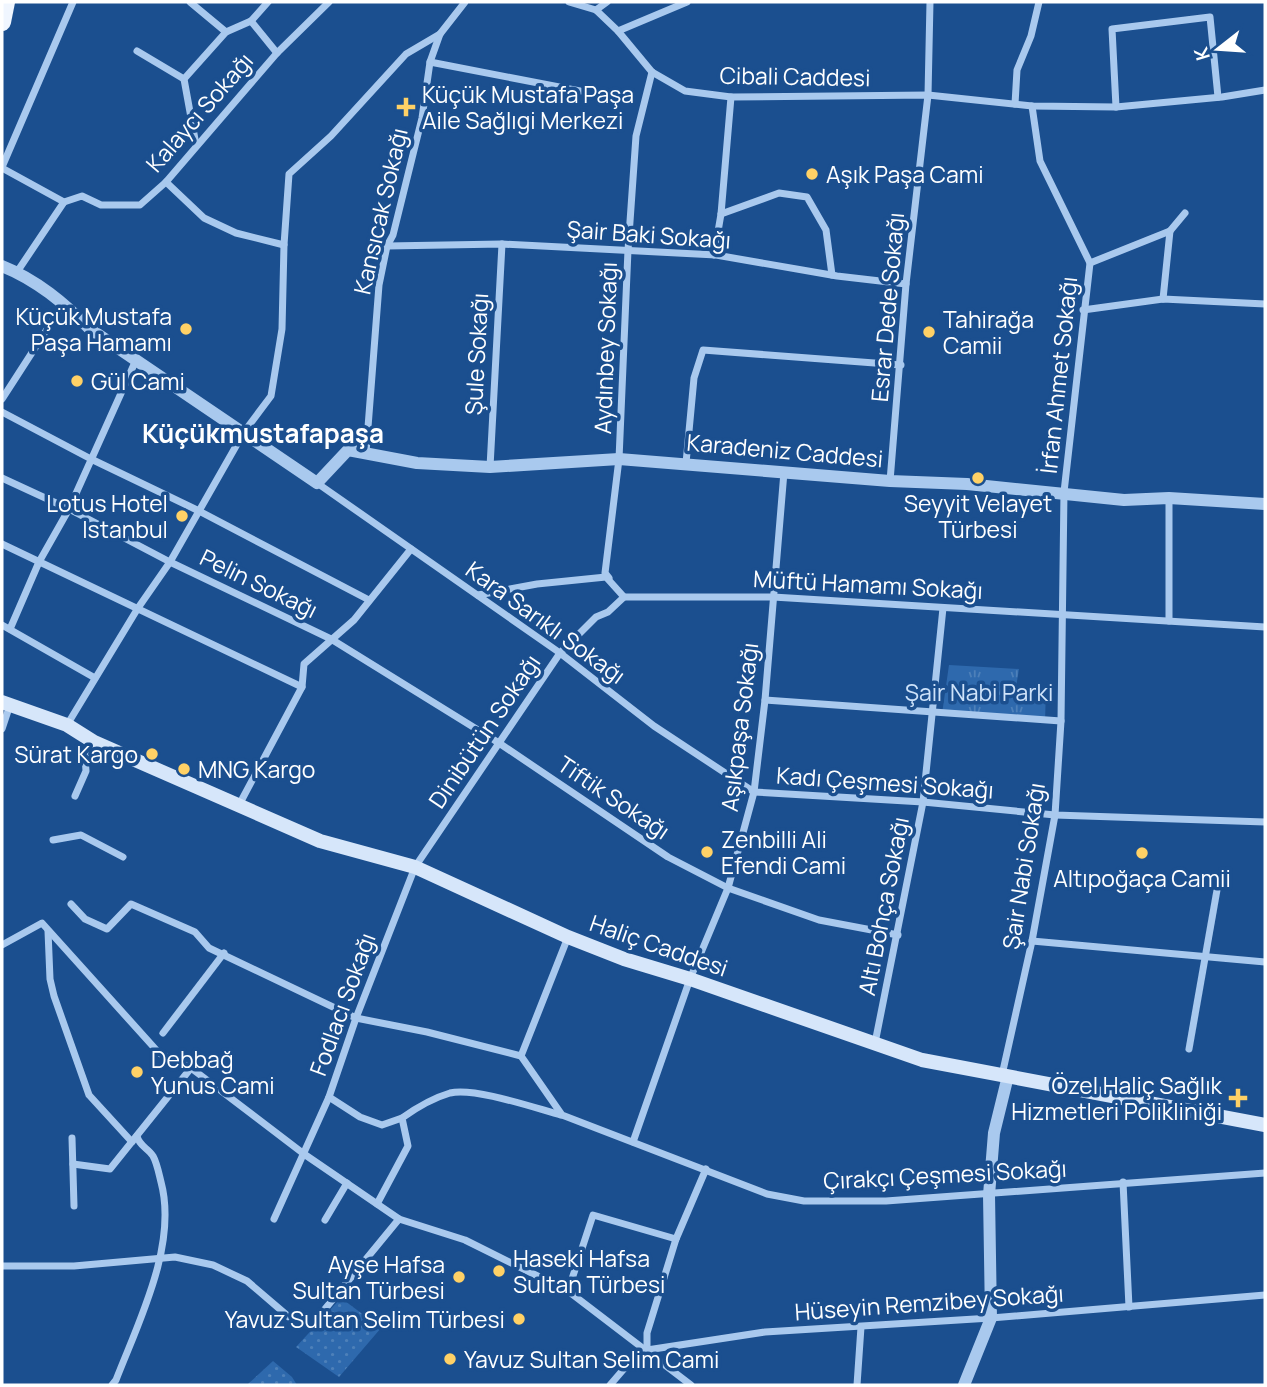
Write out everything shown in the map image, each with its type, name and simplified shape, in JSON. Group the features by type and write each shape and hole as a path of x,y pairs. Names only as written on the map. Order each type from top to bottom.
{"main road":[{"path":"2,22 6,2"},
{"name":"Haliç Caddesi","path":"6,703 67,725 94,742 320,841 415,867 568,937 624,959 690,979 922,1060 1265,1125"}],"street":[{"path":"17,272 64,202 2,167 73,2"},
{"path":"190,2 226,32"},
{"path":"184,79 226,32 251,21 268,2"},
{"name":"Kalaycı Sokağı","path":"64,202 82,196 102,205 140,205 166,182 277,52 329,2"},
{"path":"67,725 138,608 170,562 197,510 244,432 271,396 282,329 289,174 331,136 406,54 440,34 465,2"},
{"name":"Cibali Caddesi","path":"569,2 596,10 618,31 652,72 685,90 731,97 928,95 1032,106 1116,107 1265,90"},
{"path":"596,10 607,2"},
{"path":"618,31 687,2"},
{"name":"Esrar Dede Sokağı","path":"890,481 906,284 928,95 930,2"},
{"path":"1015,104 1017,70 1031,36 1039,2"},
{"path":"1116,107 1112,29 1210,16 1218,97"},
{"path":"251,21 277,52"},
{"name":"Kansıcak Sokağı","path":"366,453 379,285 422,117 430,62 440,34"},
{"path":"137,51 184,79 196,145"},
{"path":"430,62 580,91"},
{"name":"Aydınbey Sokağı","path":"624,597 605,573 619,458 636,136 652,72"},
{"path":"714,255 721,214 731,97"},
{"name":"İrfan Ahmet Sokağı","path":"1032,106 1040,161 1090,263 1064,492"},
{"path":"166,182 204,218 236,233 284,245"},
{"path":"721,214 779,193 807,197 826,230 832,275"},
{"path":"1090,263 1170,231 1185,213"},
{"path":"1163,299 1170,231"},
{"name":"Şair Baki Sokağı","path":"387,246 502,244 714,255 832,275 906,284"},
{"name":"Şule Sokağı","path":"490,467 502,244"},
{"path":"2,266 17,272 64,303 90,329 317,483"},
{"path":"1083,310 1163,299 1265,304"},
{"path":"2,399 64,303"},
{"path":"686,463 694,378 704,350 901,365"},
{"path":"10,629 39,562 69,509 137,360"},
{"path":"2,412 369,600"},
{"name":"Karadeniz Caddesi","path":"317,483 348,450 417,463 490,467 619,458 890,481 1064,492 1124,500 1169,498 1265,504"},
{"name":"Aşıkpaşa Sokağı","path":"633,1142 690,979 728,888 754,792 765,700 785,470"},
{"name":"Pelin Sokağı","path":"2,478 331,639"},
{"name":"Kara Sarıklı Sokağı","path":"317,483 560,653 654,726 754,792"},
{"name":"Şair Nabi Sokağı","path":"1005,1075 1055,815 1060,721 1064,492"},
{"path":"1169,498 1169,621"},
{"path":"2,544 302,687"},
{"path":"239,806 302,687 304,664 354,620 411,549"},
{"path":"478,596 499,590 591,577 606,578 624,597"},
{"name":"Müftü Hamamı Sokağı","path":"624,597 773,597 1265,627"},
{"name":"Dinibütün Sokağı","path":"415,867 560,653 596,617 608,612 624,597"},
{"name":"Altı Bohça Sokağı","path":"875,1044 923,802 943,608"},
{"path":"2,625 96,678"},
{"name":"Tiftik Sokağı","path":"331,639 499,743 668,857 728,888 819,920 898,935"},
{"path":"765,700 1060,721"},
{"path":"2,729 6,703"},
{"path":"75,796 86,771 85,756 94,742"},
{"name":"Kadı Çeşmesi Sokağı","path":"754,792 923,802 1055,815 1265,822"},
{"path":"53,840 81,835 123,857"},
{"name":"Fodlacı Sokağı","path":"274,1219 329,1097 356,1018 415,867"},
{"path":"1189,1049 1217,890"},
{"path":"71,904 85,919 107,929 131,904 195,932 209,948 356,1018 427,1032 521,1056 562,1115"},
{"path":"2,944 42,923 159,1053 191,1068 304,1154 399,1219 465,1240 568,1291 691,1385"},
{"path":"48,930 54,996 89,1094 153,1155 162,1183 165,1205 160,1259 151,1290 112,1385"},
{"path":"521,1056 568,937"},
{"path":"1032,941 1265,962"},
{"path":"163,1032 224,953"},
{"path":"73,1164 110,1169 191,1068"},
{"path":"964,1385 991,1318 989,1195 994,1133 1005,1075"},
{"name":"Çırakçı Çeşmesi Sokağı","path":"402,1118 451,1093 475,1094 562,1115 767,1194 804,1201 887,1201 989,1195 1123,1182 1265,1173"},
{"path":"329,1097 360,1117 382,1125 402,1118 408,1146 377,1204"},
{"path":"72,1138 74,1206"},
{"path":"647,1350 647,1333 676,1239 706,1169"},
{"path":"1123,1182 1129,1307"},
{"path":"325,1220 347,1183"},
{"path":"568,1291 593,1215 676,1239"},
{"path":"325,1309 399,1219"},
{"path":"2,1265 74,1266 176,1257 247,1281 289,1317"},
{"name":"Hüseyin Remzibey Sokağı","path":"647,1350 765,1332 991,1318 1265,1295"},
{"path":"858,1385 861,1327"},
{"path":"610,1385 629,1363 647,1350"}],"green space":[{"name":"Şair Nabi Parki","path":"949,665 1019,669 1016,687 1046,687 1045,722 942,714"},
{"path":"341,1298 381,1328 339,1377 296,1347"},
{"path":"273,1361 292,1377 297,1385 247,1385"}],"place":[{"name":"Küçük Mustafa Paşa Aile Sağlıgi Merkezi","path":"406,107"},
{"name":"Aşık Paşa Cami","path":"812,174"},
{"name":"Küçük Mustafa Paşa Hamamı","path":"186,329"},
{"name":"Tahirağa Camii","path":"929,332"},
{"name":"Gül Cami","path":"77,381"},
{"name":"Seyyit Velayet Türbesi","path":"978,478"},
{"name":"Lotus Hotel Istanbul","path":"182,516"},
{"name":"Sürat Kargo","path":"152,754"},
{"name":"MNG Kargo","path":"184,769"},
{"name":"Zenbilli Ali Efendi Cami","path":"707,852"},
{"name":"Altıpoğaça Camii","path":"1142,853"},
{"name":"Debbağ Yunus Cami","path":"137,1072"},
{"name":"Özel Haliç Sağlık Hizmetleri Polikliniği","path":"1238,1098"},
{"name":"Haseki Hafsa Sultan Türbesi","path":"499,1271"},
{"name":"Ayşe Hafsa Sultan Türbesi","path":"459,1277"},
{"name":"Yavuz Sultan Selim Türbesi","path":"519,1319"},
{"name":"Yavuz Sultan Selim Cami","path":"450,1359"}],"district":[{"name":"Küçükmustafapaşa","path":"263,433"}]}
